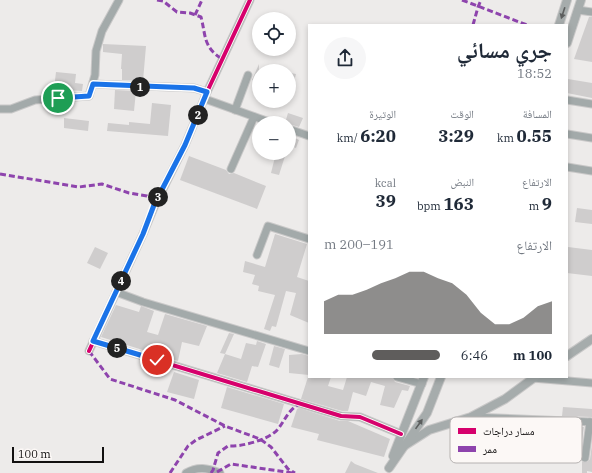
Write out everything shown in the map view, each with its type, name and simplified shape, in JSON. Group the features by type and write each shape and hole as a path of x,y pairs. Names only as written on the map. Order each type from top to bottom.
{"main road":[{"path":"559,24 566,0"},
{"path":"568,40 581,0"},
{"path":"568,355 592,339"},
{"path":"388,470 427,413 441,378"},
{"path":"468,417 505,399 534,378"},
{"path":"388,470 423,381"},
{"path":"404,446 429,430 450,423"}],"street":[{"path":"0,109 11,110 35,100 89,96 95,75 96,51 102,31 118,0"},
{"path":"89,351 143,234 154,205 185,145 206,95 250,0"},
{"path":"578,10 592,12"},
{"path":"235,110 248,75"},
{"path":"93,84 194,88 235,110 254,116"},
{"path":"568,100 592,104"},
{"path":"231,169 252,121"},
{"path":"296,131 308,136"},
{"path":"568,134 592,138"},
{"path":"568,167 592,171"},
{"path":"257,255 268,226 308,239"},
{"path":"116,292 143,302 308,351"},
{"path":"93,341 341,416 360,417 401,434"},
{"path":"404,378 423,381"},
{"path":"534,378 592,383"},
{"path":"471,416 491,417"},
{"path":"584,458 591,422"},
{"path":"186,473 194,469 202,468 220,473"}],"building":[{"path":"589,17 592,17 592,62 574,59"},
{"path":"103,44 146,46 143,81 122,80 122,54 103,52"},
{"path":"56,72 76,74 75,83 83,84 82,91 54,89"},
{"path":"568,79 592,83 592,98 568,93"},
{"path":"115,90 136,91 134,111 114,109"},
{"path":"152,103 171,105 168,136 107,131 108,123 129,125 129,122 150,124"},
{"path":"288,113 303,118 299,127 296,126 296,116 287,116"},
{"path":"64,118 89,121 88,131 64,128"},
{"path":"296,138 299,140 296,148"},
{"path":"189,156 226,170 229,174 234,173 266,186 257,209 180,180"},
{"path":"274,160 284,160 279,175 271,173"},
{"path":"577,208 592,210 592,224 575,222"},
{"path":"275,234 307,244 297,277 308,281 308,323 290,315 296,293 286,291 276,327 272,326 270,331 264,329 275,295 258,291 259,286 252,284 255,275 243,272 245,261 265,267"},
{"path":"95,247 108,253 100,269 87,263"},
{"path":"568,247 592,250 592,276 568,273"},
{"path":"116,305 139,312 141,306 154,311 147,332 158,335 165,314 207,326 199,346 182,342 178,361 101,337"},
{"path":"229,333 234,334 225,354 220,353"},
{"path":"257,341 266,344 258,367 252,366 247,382 217,373 225,354 241,359 246,343 256,345"},
{"path":"274,346 285,349 279,368 269,365"},
{"path":"302,354 308,356 308,375 289,373 289,355"},
{"path":"174,372 199,380 194,399 167,392"},
{"path":"308,377 331,378 328,386 343,390 347,378 393,378 395,382 410,386 408,391 402,390 394,408 380,405 385,386 371,382 366,396 353,392 348,411 342,411 301,399"},
{"path":"227,387 284,404 278,424 221,408"},
{"path":"563,407 592,409 592,417 562,416"},
{"path":"299,408 340,421 348,421 390,439 384,457 317,440 319,434 291,427 297,409"},
{"path":"582,427 584,427 582,442"},
{"path":"592,444 592,472 587,471 587,473 582,473 582,462 587,462 590,459"},
{"path":"351,461 355,464 378,473 345,473"}],"marked path":[{"path":"157,0 163,1 177,12 190,13 201,17 206,41 211,50 222,59"},
{"path":"195,15 202,0"},
{"path":"462,0 524,24"},
{"path":"473,24 481,0"},
{"path":"0,174 79,187 102,184 129,193 147,196 155,205"},
{"path":"89,351 110,379 175,400 225,426 260,439 271,447 288,469 295,473"},
{"path":"211,473 218,453 228,446 247,444 274,433 290,412 300,403"},
{"path":"170,473 188,446 196,440 225,426"},
{"path":"217,472 231,464 293,473"}],"cycle path":[{"path":"89,351 155,205 185,145 207,92 250,0"},
{"path":"93,341 341,416 360,417 401,434"}],"route":[{"path":"58,98 89,96 93,84 194,88 207,92 185,145 154,205 143,234 93,341 157,360"}]}
